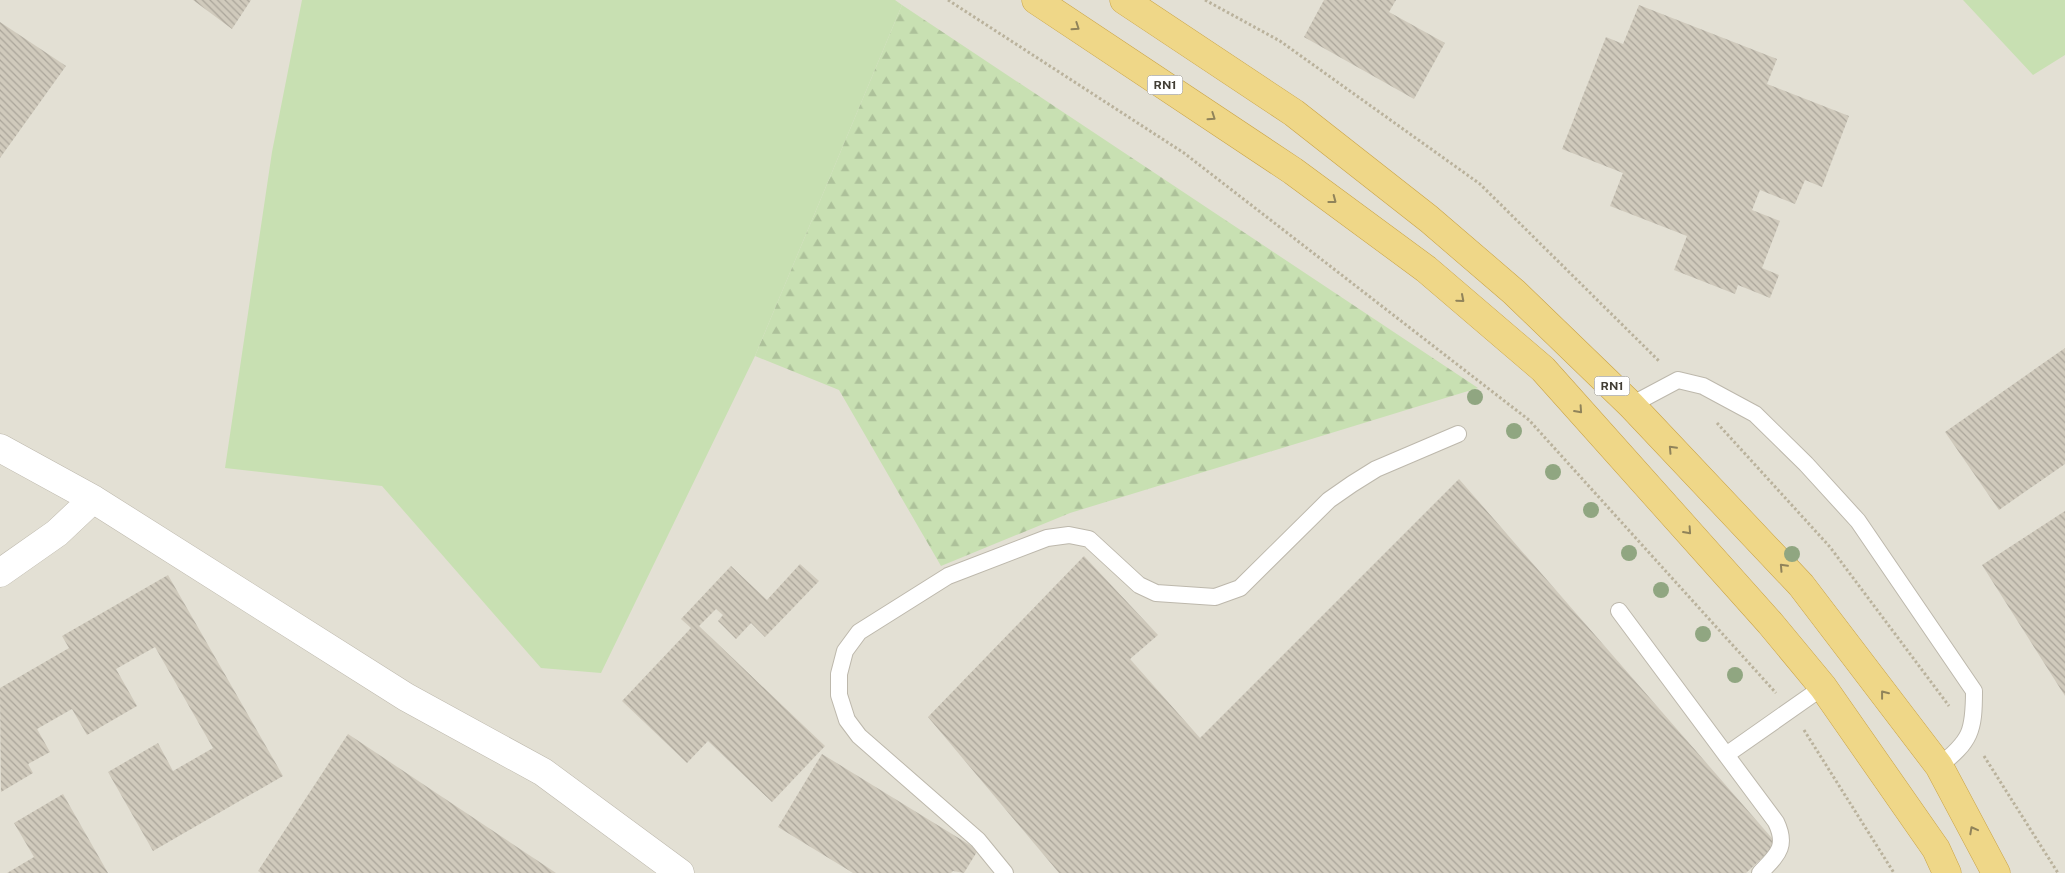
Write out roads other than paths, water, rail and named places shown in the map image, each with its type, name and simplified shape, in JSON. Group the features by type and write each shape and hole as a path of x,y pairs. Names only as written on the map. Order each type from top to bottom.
{"highway":[{"name":"RN1","path":"1036,0 1293,171 1426,269 1543,369 1770,623 1823,687 1936,849 1947,873"},
{"name":"RN1","path":"1124,0 1294,113 1429,219 1514,292 1631,404 1800,585 1939,766 1996,873"}],"street":[{"path":"0,448 93,499 406,697 542,772 679,872"},
{"path":"0,573 57,533 93,499"}],"lane":[{"path":"1631,404 1678,380 1703,386 1755,414 1806,464 1858,521 1974,691 1974,715 1970,733 1959,750 1939,766"},
{"path":"1005,873 978,840 859,736 847,720 839,695 839,674 845,651 859,632 948,576 1047,538 1069,535 1089,539 1139,585 1156,593 1215,597 1240,588 1329,500 1352,484 1376,469 1458,434"},
{"path":"1619,611 1776,822 1782,835 1781,846 1777,854 1760,873"},
{"path":"1726,755 1823,687"}]}
